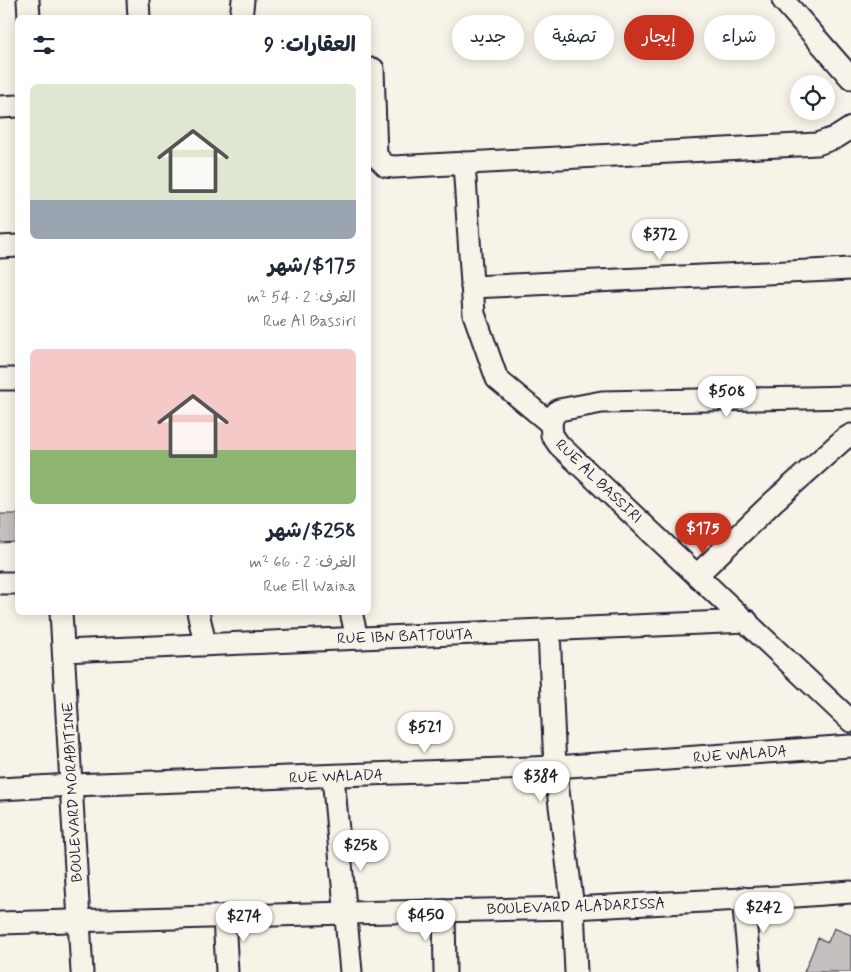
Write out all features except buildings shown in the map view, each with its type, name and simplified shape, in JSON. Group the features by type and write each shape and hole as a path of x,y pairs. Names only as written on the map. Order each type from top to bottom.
{"street":[{"path":"28,0 29,15"},
{"path":"138,0 139,15"},
{"path":"241,15 242,0"},
{"path":"783,0 851,78"},
{"path":"373,68 376,156 386,166 817,144 837,137 851,128"},
{"path":"0,107 15,106"},
{"path":"464,163 474,314 497,379 551,424"},
{"path":"0,247 15,246"},
{"path":"472,287 851,269"},
{"path":"0,379 15,379"},
{"name":"RUE AL BASSIRI","path":"851,397 602,402 559,410 553,416 551,424 552,435 559,445 851,721"},
{"path":"697,575 773,502 844,439 851,435"},
{"path":"0,583 15,582"},
{"name":"BOULEVARD MORABITINE","path":"61,615 82,972"},
{"path":"199,615 205,644"},
{"path":"353,615 357,638"},
{"name":"RUE IBN BATTOUTA","path":"64,650 747,621"},
{"path":"549,630 555,767 573,908 576,972"},
{"name":"RUE WALADA","path":"0,789 555,767 851,746"},
{"path":"333,776 351,972"},
{"name":"BOULEVARD ALADARISSA","path":"0,923 573,908 851,892"},
{"path":"743,898 750,972"},
{"path":"444,912 445,972"},
{"path":"224,917 227,972"}]}
